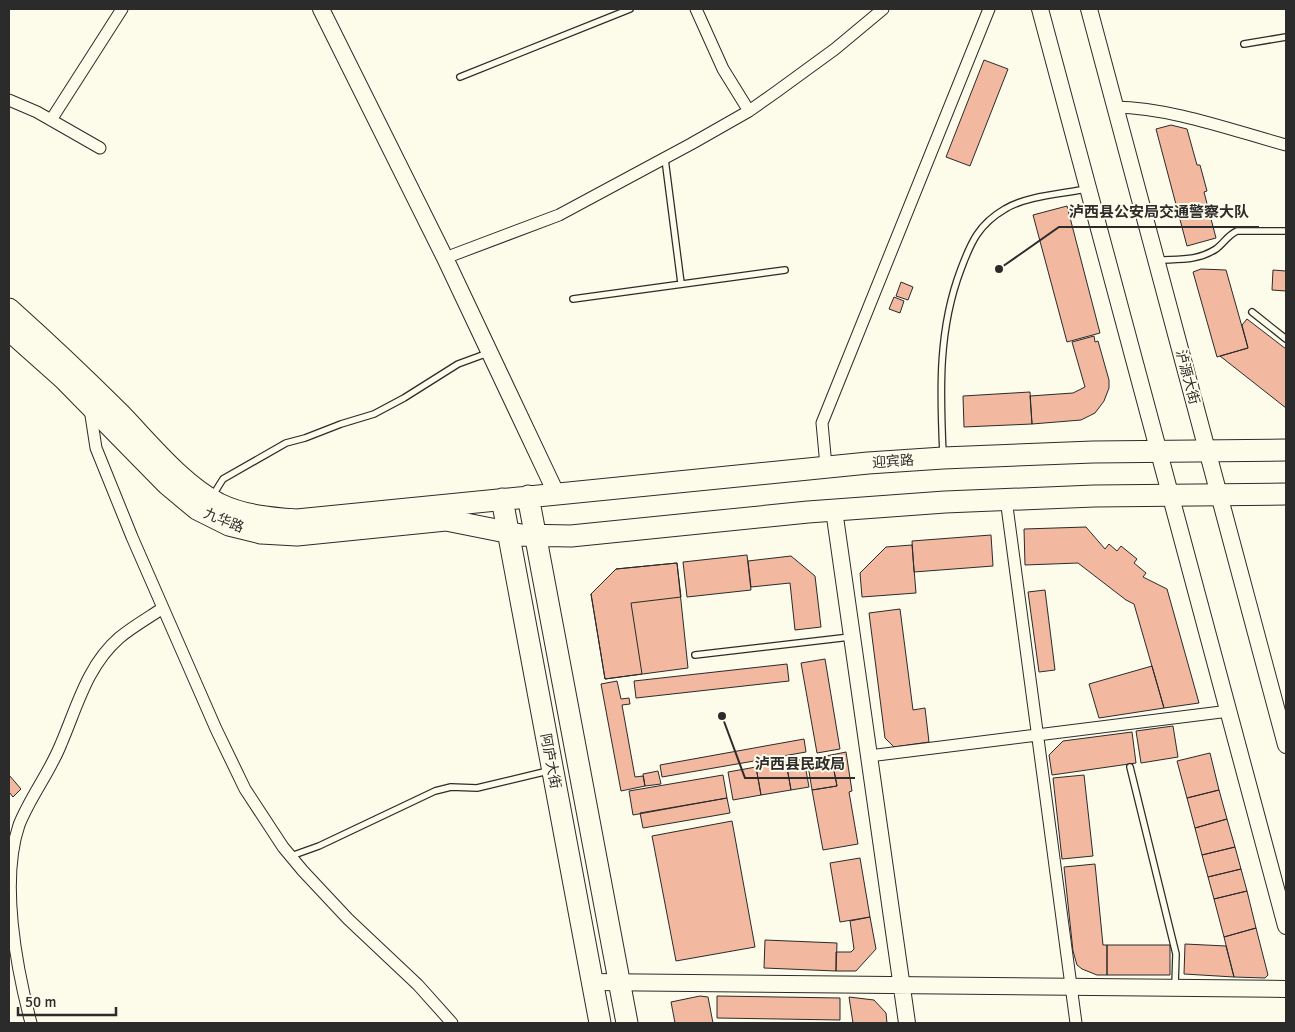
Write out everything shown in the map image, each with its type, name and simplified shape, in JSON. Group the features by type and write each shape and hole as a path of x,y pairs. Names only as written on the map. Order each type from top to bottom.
{"highway":[{"name":"九华路","path":"9,309 75,368 178,472 211,499 234,510 249,515 297,520 502,499"},
{"name":"九华路","path":"9,330 64,379 167,484 197,509 212,518 261,533 297,535 446,520 508,532"},
{"name":"迎宾路","path":"502,499 826,466 943,458 1159,450 1286,450"},
{"path":"508,532 536,536 591,535 834,510 1006,499 1171,494 1286,494"},
{"path":"528,496 627,1023"},
{"name":"阿庐大街","path":"502,499 600,1023"}],"street":[{"path":"51,120 122,9"},
{"path":"321,9 445,258 556,493"},
{"path":"696,9 723,69 749,111"},
{"path":"445,258 559,215 665,159 749,111 803,73 884,9"},
{"path":"826,466 822,423 989,9"},
{"path":"1040,9 1286,926"},
{"name":"泸源大街","path":"1089,9 1286,745"},
{"path":"9,100 38,112 100,148"},
{"path":"1115,106 1139,107 1173,114 1286,145"},
{"path":"90,405 96,448 229,760 245,789 269,828 291,856 348,919 418,985 452,1023"},
{"path":"1006,499 1076,1023"},
{"path":"834,510 907,1023"},
{"path":"31,1023 19,972 13,933 9,867 12,844 20,824 61,745 88,677 96,664 119,638 163,608"},
{"path":"869,756 1229,711"},
{"path":"592,982 1286,989"}],"lane":[{"path":"460,77 630,9"},
{"path":"1244,44 1286,37"},
{"path":"665,159 681,283"},
{"path":"943,458 940,396 941,359 946,323 956,281 971,242 992,217 1017,202 1088,189"},
{"path":"1157,260 1201,258 1218,248 1231,234 1237,231 1286,231"},
{"path":"573,299 785,270"},
{"path":"1252,312 1286,339"},
{"path":"211,499 223,479 286,443 374,414 404,398 458,364 490,353"},
{"path":"694,655 852,637"},
{"path":"1130,767 1176,954 1176,988"},
{"path":"291,856 319,846 435,791 451,787 478,788 553,770"}],"building":[{"path":"984,60 1008,69 970,166 946,157"},
{"path":"1171,125 1187,129 1197,165 1200,165 1207,191 1204,192 1216,238 1187,246 1156,129"},
{"path":"1067,206 1100,333 1067,342 1033,215"},
{"path":"1201,269 1226,270 1248,348 1217,357 1193,272"},
{"path":"1273,270 1286,271 1286,291 1272,290"},
{"path":"901,282 913,287 908,300 896,296"},
{"path":"894,297 904,301 900,313 889,309"},
{"path":"1247,319 1286,349 1286,408 1220,356 1248,348 1242,325"},
{"path":"1094,336 1095,342 1098,341 1109,380 1109,388 1104,401 1095,413 1081,420 1032,424 1030,396 1073,393 1085,387 1072,342"},
{"path":"1030,392 1032,424 964,427 963,396"},
{"path":"1086,527 1105,549 1109,544 1117,551 1121,546 1137,559 1134,563 1146,573 1143,577 1167,589 1199,703 1164,708 1134,604 1078,563 1025,565 1024,529"},
{"path":"991,535 993,566 914,572 912,541"},
{"path":"912,545 916,593 862,597 860,573 886,547"},
{"path":"747,555 751,590 687,597 683,562"},
{"path":"791,556 815,576 821,627 795,630 790,583 751,587 748,561"},
{"path":"677,563 681,597 631,603 642,674 605,679 591,594 616,569"},
{"path":"677,563 688,668 605,679 591,594 616,569"},
{"path":"1045,590 1055,670 1039,672 1028,592"},
{"path":"900,609 913,710 925,708 929,742 894,747 885,738 869,613"},
{"path":"825,659 840,749 817,753 801,663"},
{"path":"787,664 789,681 636,698 634,681"},
{"path":"1152,666 1164,708 1099,718 1089,684"},
{"path":"617,681 621,699 629,698 630,704 622,705 635,777 643,776 645,786 621,791 601,684"},
{"path":"1173,726 1178,757 1141,763 1136,731"},
{"path":"1132,732 1136,763 1052,775 1049,755 1063,741"},
{"path":"804,739 806,752 662,777 660,765"},
{"path":"846,752 852,791 849,792 858,844 823,850 812,790 837,786 831,755"},
{"path":"1210,753 1219,790 1187,798 1177,761"},
{"path":"831,755 837,786 812,790 807,759"},
{"path":"804,759 809,787 791,790 786,762"},
{"path":"786,762 791,790 761,795 756,767"},
{"path":"756,767 761,795 733,800 728,772"},
{"path":"658,771 661,784 645,786 643,774"},
{"path":"9,775 21,789 13,797 9,792"},
{"path":"723,775 727,798 633,815 629,791"},
{"path":"1084,775 1093,856 1062,859 1053,778"},
{"path":"1219,790 1227,819 1195,828 1187,798"},
{"path":"727,798 730,813 643,828 640,813"},
{"path":"1227,819 1235,847 1202,855 1195,828"},
{"path":"732,821 755,947 676,961 652,836"},
{"path":"1235,847 1241,869 1208,877 1202,855"},
{"path":"860,858 870,917 840,922 830,863"},
{"path":"1095,864 1103,945 1107,945 1107,975 1097,975 1082,969 1077,965 1073,951 1064,867"},
{"path":"1241,869 1247,891 1214,899 1208,877"},
{"path":"1247,891 1256,928 1224,937 1214,899"},
{"path":"870,917 876,949 856,971 836,971 836,952 851,952 854,949 850,921"},
{"path":"1256,928 1268,975 1265,978 1234,977 1224,937"},
{"path":"765,940 837,943 836,971 764,968"},
{"path":"1185,944 1226,946 1234,977 1184,974"},
{"path":"1107,945 1170,945 1170,975 1107,975"},
{"path":"700,996 708,997 713,1023 675,1023 671,1002"},
{"path":"717,996 840,998 840,1020 717,1018"},
{"path":"849,997 874,1000 886,1013 887,1023 853,1023"}],"place":[{"name":"泸西县公安局交通警察大队","path":"999,269"},
{"name":"泸西县民政局","path":"722,716"}]}
